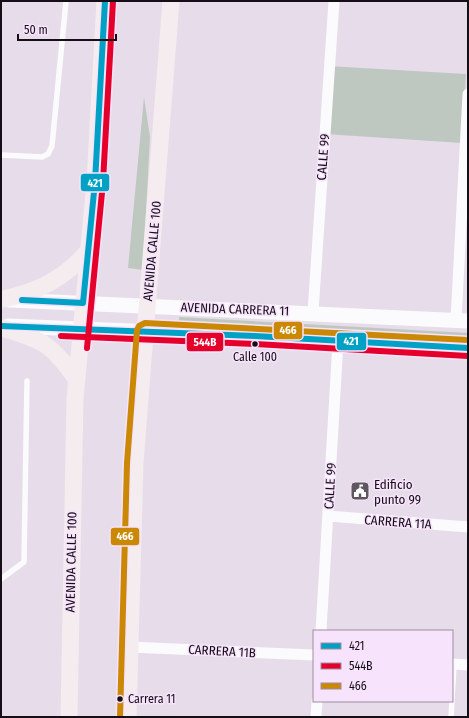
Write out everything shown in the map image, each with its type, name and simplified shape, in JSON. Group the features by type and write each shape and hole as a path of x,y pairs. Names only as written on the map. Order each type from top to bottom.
{"main road":[{"name":"AVENIDA CALLE 100","path":"69,717 76,379 99,123 105,1"},
{"name":"AVENIDA CALLE 100","path":"128,717 134,470 171,1"},
{"path":"2,299 23,295 41,288 59,278 70,270 88,251"},
{"name":"AVENIDA CARRERA 11","path":"2,299 462,320"},
{"path":"1,327 46,344 56,352 76,379"},
{"name":"AVENIDA CARRERA 11","path":"1,327 145,331 468,348"}],"street":[{"name":"CALLE 99","path":"312,312 334,1"},
{"path":"462,320 468,94"},
{"name":"CALLE 99","path":"321,630 338,342"},
{"name":"CARRERA 11A","path":"328,516 468,527"},
{"name":"CARRERA 11B","path":"129,647 313,655"},
{"path":"453,664 468,665"},
{"path":"316,717 317,702"}],"lane":[{"path":"1,155 42,156 48,154 52,146 66,1"},
{"path":"1,579 24,562 27,381"},
{"path":"451,717 452,702"}],"shaded area":[{"path":"327,66 466,74 462,143 325,134"},
{"path":"144,97 150,137 143,270 128,268"},
{"path":"179,317 468,333 468,345 179,329"}],"transit line":[{"name":"421","path":"22,300 83,303 95,182 105,1"},
{"name":"544B","path":"87,348 103,182 113,1"},
{"name":"466","path":"120,717 127,463 137,330 139,326 145,323 468,340"},
{"name":"421","path":"1,326 255,336 468,348"},
{"name":"544B","path":"61,336 255,344 468,356"}],"place":[{"name":"Calle 100","path":"255,344"},
{"name":"Edificio punto 99","path":"360,491"},
{"name":"Carrera 11","path":"120,699"}]}
